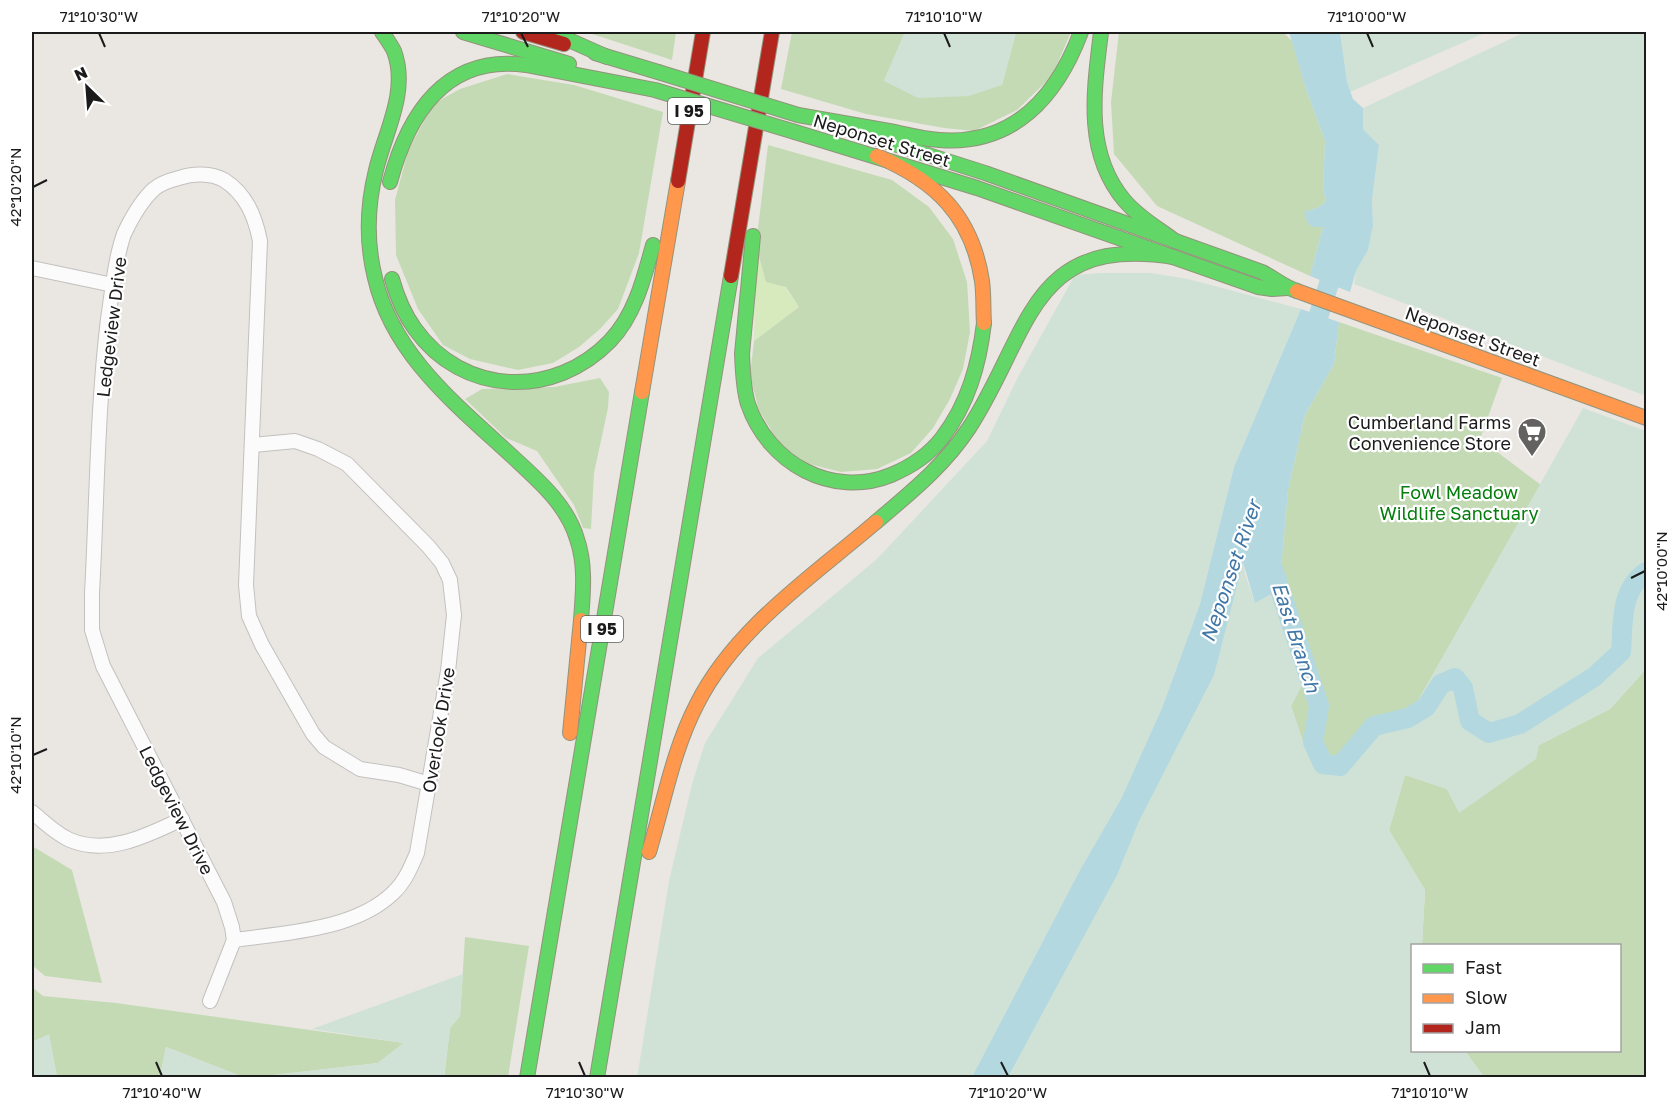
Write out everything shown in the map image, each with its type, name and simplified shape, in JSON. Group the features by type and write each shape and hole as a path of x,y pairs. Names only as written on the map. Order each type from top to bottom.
{"main road":[{"path":"382,32 395,54 400,75 397,97 374,175 369,213 372,261 385,309 401,341 427,376 556,499 572,524 581,552 582,603 567,765 565,852"},
{"name":"Neponset Street","path":"463,32 878,156 977,188 1258,287 1287,288"},
{"name":"Neponset Street","path":"523,32 968,168 1262,272 1287,288 1647,418"},
{"path":"551,32 607,57"},
{"path":"597,1077 772,32"},
{"path":"798,115 939,140 962,140 984,136 1021,120 1045,99 1067,68 1081,32"},
{"path":"1101,32 1093,111 1100,157 1113,184 1124,200 1174,241"},
{"name":"I 95","path":"527,1077 702,34"},
{"path":"387,198 396,157 416,115 437,90 468,70 491,64 521,64 655,90"},
{"path":"756,128 759,184 745,320 743,371 747,399 763,433 778,451 797,467 826,480 865,483 889,478 926,456 954,421 970,389 983,335 983,289 973,244 965,226 953,208 924,182 902,167 878,156"},
{"path":"389,263 397,294 410,322 424,341 446,361 465,372 494,381 532,382 558,377 577,369 596,356 623,325 639,292 656,234 678,181"},
{"path":"618,952 681,737 700,697 730,653 765,616 923,482 949,456 973,421 1036,304 1056,279 1083,262 1108,254 1139,252 1174,257"}],"street":[{"name":"Ledgeview Drive","path":"234,940 224,902 103,666 92,630 104,354 113,285 124,235 141,204 155,187 185,176 201,174 222,179 235,189 255,219 260,241 246,585 249,616 262,645 313,734 324,747 360,769 399,775 429,784"},
{"path":"32,268 113,285"},
{"name":"Overlook Drive","path":"234,940 297,931 347,920 377,906 394,892 407,876 417,853 448,671 454,615 450,580 442,563 347,464 318,449 295,441 253,445"},
{"path":"32,812 68,839 102,846 151,834 182,819"},
{"path":"210,1001 234,940"}],"green space":[{"path":"586,32 676,32 672,60"},
{"path":"792,32 905,32 884,81 1002,85 1016,32 1071,32 1052,76 1017,110 974,131 866,114 781,89"},
{"path":"905,32 1016,32 1002,85 969,96 918,98 884,81"},
{"path":"1119,32 1283,32 1292,41 1325,141 1323,188 1326,202 1305,212 1323,227 1310,276 1157,206 1114,154 1111,102"},
{"path":"1340,32 1487,32 1350,92"},
{"path":"1525,32 1646,32 1646,396 1354,284 1356,271 1368,250 1373,225 1372,200 1379,145 1363,129 1363,108"},
{"path":"507,74 574,85 663,112 639,253 618,309 579,347 553,363 518,370 470,359 443,345 418,309 396,255 395,200 408,151 433,104 460,89"},
{"path":"768,145 892,180 929,207 953,239 967,282 970,332 963,369 950,399 933,428 911,453 877,469 841,472 805,463 779,443 759,410 750,376 754,341 799,307 786,287 766,282 756,245"},
{"path":"756,245 799,307 754,341"},
{"path":"1151,273 1188,279 1301,309 1234,467 1200,604 1162,708 1121,799 1080,870 972,1077 637,1078 669,881 692,784 705,743 758,658 877,559 987,441 1018,377 1075,275"},
{"name":"Fowl Meadow Wildlife Sanctuary","path":"1339,322 1502,378 1480,439 1541,485 1415,706 1384,720 1340,757 1303,742 1291,706 1308,673 1279,590 1288,490 1305,415 1334,364"},
{"path":"600,378 609,392 608,408 594,473 591,529 583,528 574,505 537,451 506,438 465,399 482,389 554,387"},
{"path":"1583,408 1646,431 1646,669 1610,709 1539,745 1536,759 1459,813 1447,789 1405,775 1389,830 1425,890 1422,944 1411,944 1411,1052 1466,1052 1484,1077 987,1078 1109,851 1241,537 1245,574 1255,603 1279,590 1308,673 1291,706 1303,741 1316,738 1324,752 1340,757 1384,720 1415,706"},
{"path":"1646,669 1646,1077 1484,1077 1466,1052 1621,1052 1621,944 1422,944 1425,890 1389,830 1405,775 1447,789 1459,812 1539,745 1610,709"},
{"path":"32,846 72,870 102,983 45,976 32,965"},
{"path":"465,937 529,946 508,1077 444,1078 450,1028 460,1016"},
{"path":"463,974 460,1016 450,1028 444,1077 256,1077 378,1063 403,1043 312,1029"},
{"path":"32,987 43,996 116,1003 404,1043 378,1063 256,1077 243,1077 166,1047 160,1077 57,1077 49,1035 32,1042"},
{"path":"49,1034 57,1077 32,1077 32,1042"},
{"path":"166,1047 243,1077 160,1077"}],"water":[{"path":"1289,32 1340,32 1347,82 1353,99 1363,108 1363,129 1379,145 1372,200 1373,225 1368,250 1356,271 1350,292 1310,276 1323,227 1312,227 1307,222 1304,212 1326,202 1323,188 1325,141"},
{"path":"1301,309 1339,322 1334,364 1305,415 1288,490 1279,590 1255,603 1243,562 1214,675 1139,821 1117,875 1008,1077 972,1077 1080,870 1121,799 1162,708 1200,604 1234,467"}],"waterway":[{"name":"Neponset River","path":"1311,339 1337,259"},
{"name":"East Branch","path":"1272,566 1319,706 1313,742 1323,764 1340,766 1374,726 1408,718 1426,707 1441,684 1455,678 1463,688 1470,721 1489,733 1520,724 1594,677 1621,652 1624,608 1627,598 1631,588 1646,572"}],"traffic: fast":[{"path":"382,32 394,51 399,81 394,111 376,170 369,210 372,264 384,306 396,332 430,378 542,485 566,515 577,539 582,559 581,620"},
{"path":"463,32 569,64"},
{"path":"551,32 607,57"},
{"path":"798,115 939,140 966,140 989,135 1011,125 1045,96 1059,77 1081,32"},
{"path":"1101,32 1096,76 1095,120 1097,141 1103,162 1111,181 1124,200 1142,217 1175,241"},
{"path":"595,53 658,72"},
{"path":"390,182 408,133 420,112 435,94 453,79 474,69 498,64 526,65 655,90"},
{"path":"658,72 798,115"},
{"path":"655,90 795,132"},
{"path":"795,132 977,188 1258,287 1287,288"},
{"path":"872,137 985,173 1262,272 1297,291"},
{"path":"753,236 742,354 744,386 748,404 757,425 786,459 805,471 825,479 847,482 869,481 891,475 919,460 931,450 959,412 971,384 984,323"},
{"path":"392,279 407,317 435,351 458,367 483,378 510,382 536,380 563,373 588,360 619,331 642,283 653,245"},
{"path":"876,522 926,478 959,442 990,392 1023,326 1040,298 1062,276 1090,261 1126,254 1174,257"},
{"path":"597,1078 731,276"},
{"path":"527,1078 642,392"}],"traffic: slow":[{"path":"877,156 898,166 934,189 960,219 977,258 983,286 984,323"},
{"path":"642,392 678,181"},
{"path":"1297,291 1646,418"},
{"path":"649,852 681,740 697,704 713,677 732,651 777,605 876,522"},
{"path":"570,733 581,620"}],"traffic: jam":[{"path":"523,32 564,44"},
{"path":"678,181 703,32"},
{"path":"731,276 772,32"}],"place":[{"name":"Cumberland Farms Convenience Store","path":"1532,458"}]}
